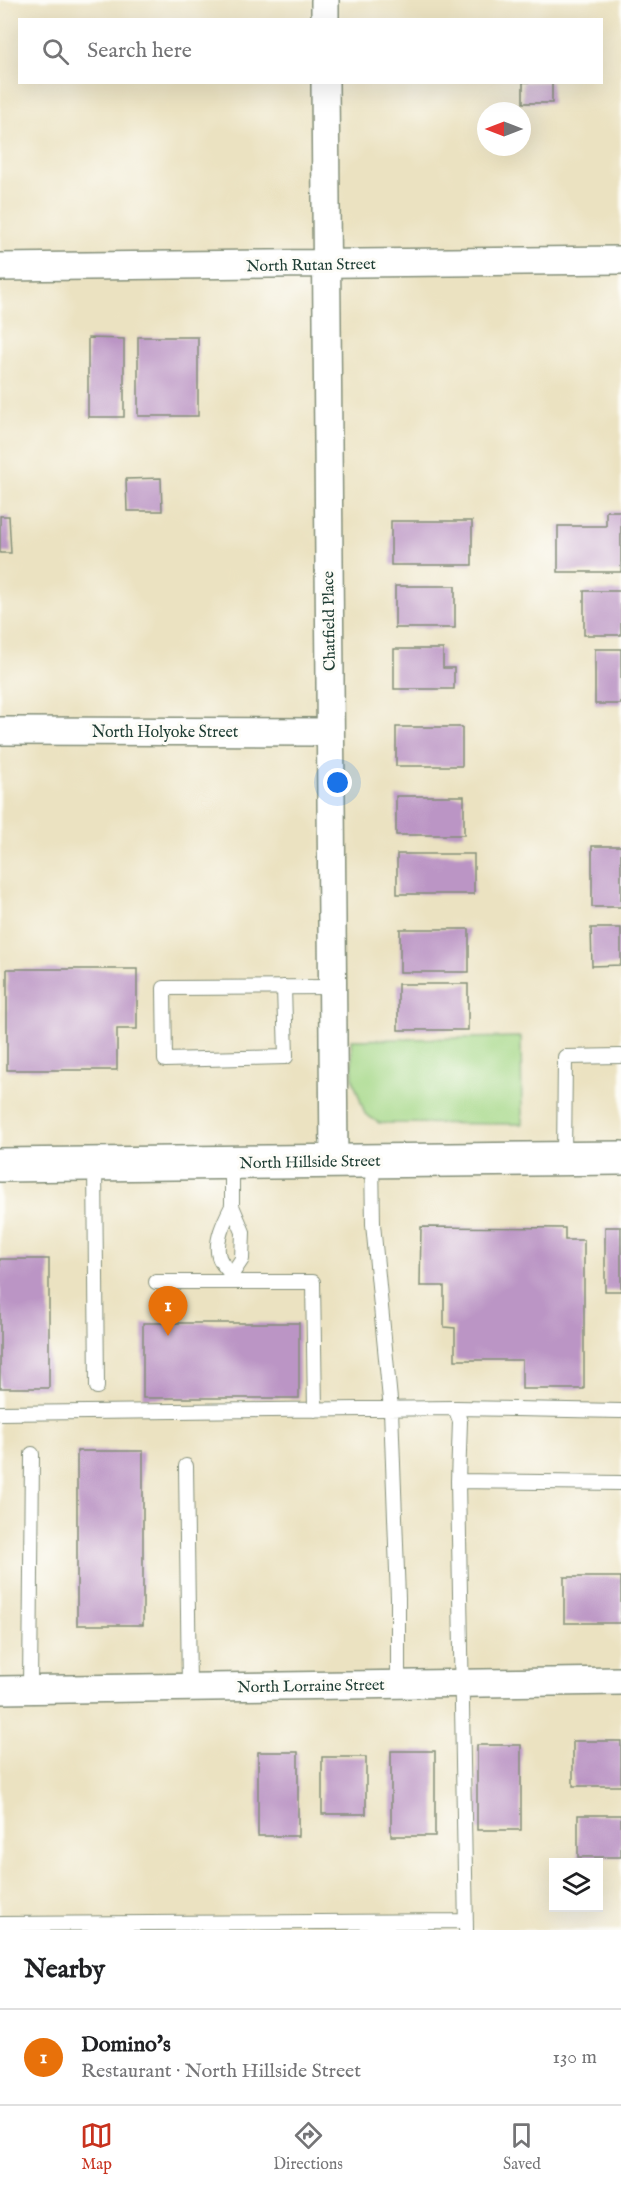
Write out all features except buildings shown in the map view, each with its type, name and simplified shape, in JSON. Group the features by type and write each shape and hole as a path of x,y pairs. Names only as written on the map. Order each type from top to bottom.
{"main road":[{"name":"North Hillside Street","path":"0,1165 621,1158"}],"street":[{"path":"325,0 325,18"},
{"name":"Chatfield Place","path":"325,84 334,1161"},
{"name":"North Rutan Street","path":"0,267 621,260"},
{"name":"North Holyoke Street","path":"0,731 329,732"},
{"name":"North Lorraine Street","path":"0,1690 621,1681"}],"lane":[{"path":"284,987 286,1057 165,1059 164,988 284,987 332,987"},
{"path":"564,1159 565,1057 621,1056"},
{"path":"372,1160 373,1224 392,1410 398,1598 398,1684"},
{"path":"232,1162 232,1206 243,1232 242,1260 232,1278"},
{"path":"95,1164 97,1387"},
{"path":"232,1206 220,1230 219,1257 232,1278"},
{"path":"156,1282 232,1278 313,1282 315,1410"},
{"path":"0,1924 466,1926 458,1481 460,1421 455,1408"},
{"path":"0,1413 455,1408 621,1411"},
{"path":"30,1689 32,1454"},
{"path":"186,1466 189,1687"},
{"path":"458,1481 621,1483"}],"green space":[{"path":"521,1037 522,1124 379,1123 365,1114 353,1079 351,1040"}],"place":[{"name":"Domino's","path":"168,1336"}]}
